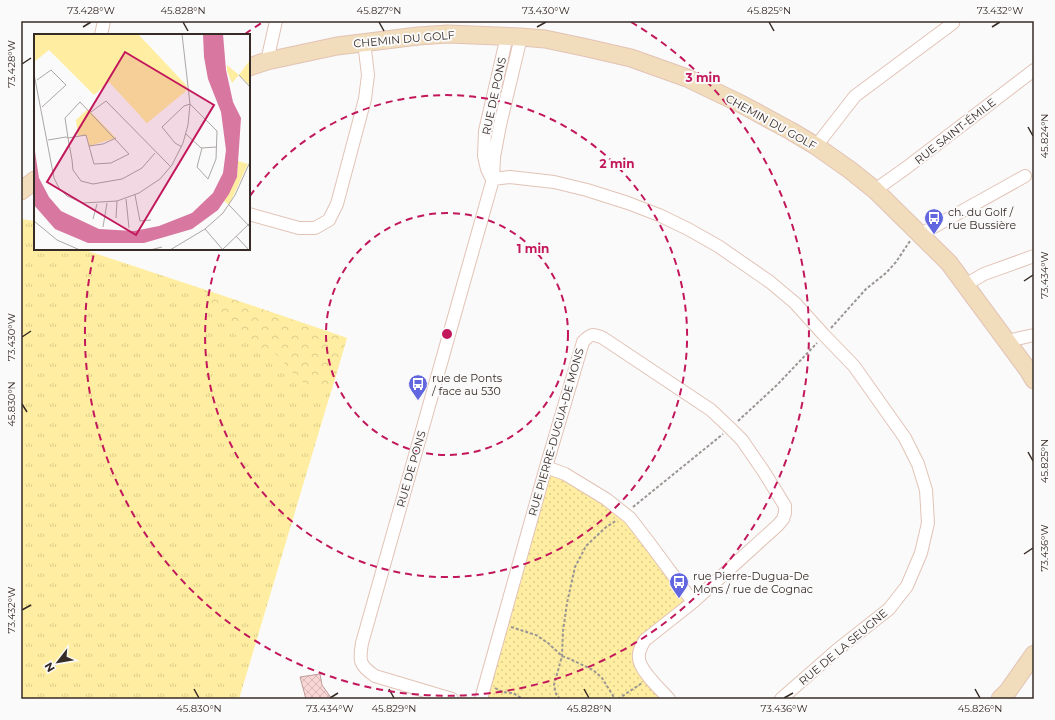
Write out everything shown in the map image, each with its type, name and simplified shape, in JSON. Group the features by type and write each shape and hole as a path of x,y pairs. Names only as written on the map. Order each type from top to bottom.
{"street":[{"path":"101,34 104,21"},
{"path":"267,61 276,21"},
{"path":"816,146 856,96 953,23 952,21"},
{"name":"CHEMIN DU GOLF","path":"250,67 267,61 336,46 418,36 448,34 514,36 546,39 583,46 631,58 687,78 770,119 816,146 875,190 949,263 1034,380"},
{"name":"RUE DE PONS","path":"452,699 374,676 365,670 361,663 360,657 362,644 493,179 487,169 484,156 485,131 514,36"},
{"path":"250,214 299,228 315,228 329,220 338,204 365,99 368,75 364,42"},
{"name":"RUE SAINT-ÉMILE","path":"875,190 1034,70"},
{"path":"921,234 1025,176"},
{"name":"RUE DE LA SEUGNE","path":"493,179 510,177 554,182 587,190 628,203 659,216 688,229 718,246 770,282 795,303 824,336 854,366 905,438 918,464 926,490 928,523 920,553 908,586 889,609 837,650 781,699"},
{"path":"21,191 34,181"},
{"path":"965,285 984,274 1034,256"},
{"name":"RUE PIERRE-DUGUA-DE MONS","path":"481,699 546,467 583,342 588,336 594,335 604,338 711,410 742,440 785,506 783,519 778,525 693,602 645,640 641,648 639,658 649,678 668,699"},
{"path":"1007,341 1034,335"},
{"path":"546,467 565,474 606,499 636,525 693,602"},
{"path":"1000,699 1008,691 1034,654"}],"path":[{"path":"560,699 556,694 554,685 562,656 563,632 567,603 575,567 586,546 605,528 730,428 777,385 824,336 861,294 886,273 896,262 912,239 921,234"},
{"path":"502,623 536,635 548,643 562,656 593,670 602,678 615,699"},
{"path":"618,699 649,678"},
{"path":"485,684 502,692 513,693 521,698"}],"green space":[{"path":"21,219 34,221 34,250 85,250 347,338 239,699 21,699"},
{"path":"203,289 347,338 331,392 310,387 295,376 277,355 234,334 216,313"},
{"path":"546,467 606,499 693,602 645,640 639,658 669,699 481,699"}],"building":[{"path":"320,674 322,685 332,699 306,699 300,677"}],"place":[{"name":"ch. du Golf / rue Bussière","path":"934,235"},
{"name":"rue de Ponts / face au 530","path":"418,401"},
{"name":"rue Pierre-Dugua-De Mons / rue de Cognac","path":"679,599"}]}
